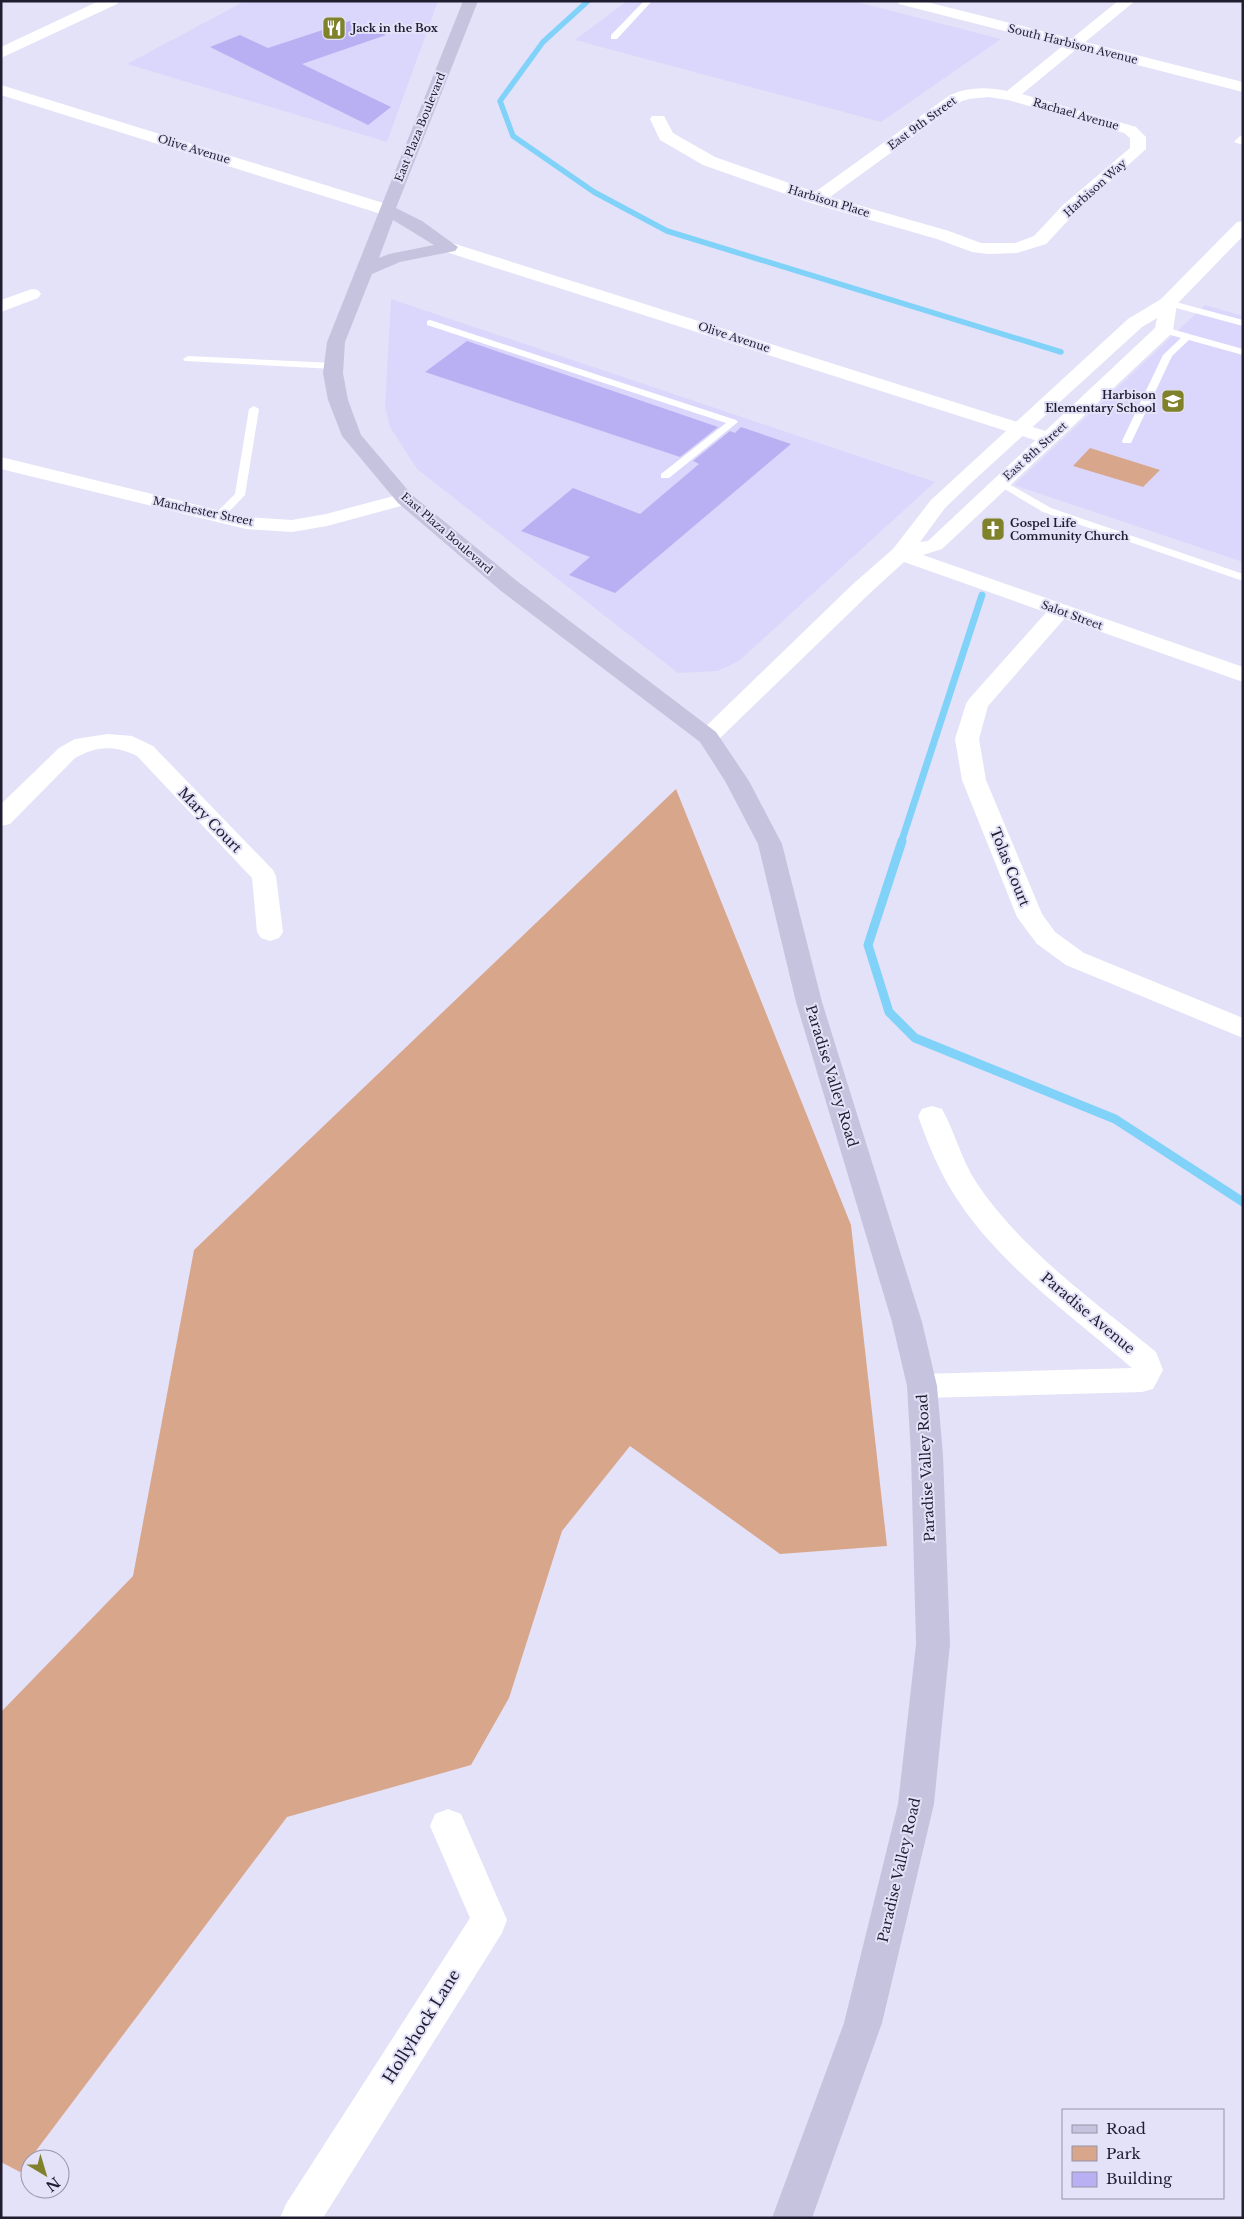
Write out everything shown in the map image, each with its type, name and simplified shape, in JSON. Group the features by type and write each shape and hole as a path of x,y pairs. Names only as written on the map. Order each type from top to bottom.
{"main road":[{"name":"East Plaza Boulevard","path":"471,1 336,342 334,366 338,400 352,436 405,499 513,589 708,736"},
{"path":"387,210 416,225 449,248"},
{"path":"365,271 395,258 449,248"},
{"name":"Paradise Valley Road","path":"708,736 738,781 770,844 809,1002 907,1322 922,1386 927,1455 933,1644 916,1804 863,2024 792,2218"}],"street":[{"path":"1,53 112,1"},
{"name":"South Harbison Avenue","path":"904,1 1243,87"},
{"path":"1010,96 1072,44 1128,1"},
{"name":"Olive Avenue","path":"1,90 387,210"},
{"name":"East 9th Street","path":"817,199 956,98 966,94 988,92 1010,96"},
{"name":"Rachael Avenue","path":"1010,96 1130,130 1138,137"},
{"name":"Harbison Place","path":"658,119 666,136 709,162 817,199 978,248 1017,248"},
{"name":"Harbison Way","path":"1017,248 1034,243 1046,236 1069,209 1138,149 1138,137"},
{"name":"East 8th Street","path":"708,736 901,554 938,504 1135,323 1168,303 1243,226"},
{"name":"Olive Avenue","path":"449,248 1048,438"},
{"path":"1,307 32,294"},
{"path":"1164,330 1168,303"},
{"name":"East 8th Street","path":"901,554 935,545 1164,330"},
{"name":"Manchester Street","path":"1,463 218,517 246,522 292,526 327,520 405,499"},
{"name":"Salot Street","path":"901,554 1243,675"},
{"name":"Tolas Court","path":"1060,611 976,704 966,739 974,780 1030,917 1046,938 1075,960 1243,1029"},
{"name":"Mary Court","path":"1,818 67,753 83,744 124,741 144,751 264,876 270,932"},
{"name":"Paradise Avenue","path":"922,1386 1142,1380 1148,1370 1145,1360 1028,1262 970,1195 944,1151 932,1116"},
{"name":"Hollyhock Lane","path":"300,2218 488,1920 448,1826"}],"lane":[{"path":"614,37 648,1"},
{"path":"1243,138 1238,142 1243,143"},
{"path":"1168,303 1243,323"},
{"path":"430,323 733,422 665,476"},
{"path":"1164,330 1243,352"},
{"path":"1128,441 1168,355 1187,337"},
{"path":"188,359 334,366"},
{"path":"218,517 240,495 254,409"},
{"path":"1000,482 1047,510 1243,578"}],"shaded area":[{"path":"245,1 438,1 387,142 127,64"},
{"path":"627,1 853,1 1001,39 881,122 575,40"},
{"path":"391,299 935,482 739,661 718,671 678,673 417,469 390,427 385,406"},
{"name":"Harbison Elementary School","path":"1205,305 1243,316 1243,562 1014,485"}],"green space":[{"path":"1090,448 1160,470 1143,487 1073,466"},
{"path":"676,789 851,1225 887,1546 780,1554 630,1446 562,1531 509,1698 471,1765 287,1817 37,2149 20,2149 20,2172 1,2162 1,1712 133,1576 194,1250"}],"building":[{"path":"350,21 386,35 302,64 391,107 368,125 210,47 240,35 268,48"},
{"path":"467,341 718,427 680,457 425,372"},
{"path":"741,427 791,444 615,593 569,575 590,557 521,531 573,488 640,514 699,464 693,461 730,431 735,433"}],"waterway":[{"path":"588,1 543,42 500,101 513,136 594,192 667,231 1061,352"},
{"path":"901,843 982,595"},
{"path":"902,841 868,945 889,1012 915,1038 1115,1119 1243,1202"}],"place":[{"name":"Jack in the Box","path":"334,28"},
{"name":"Harbison Elementary School","path":"1173,401"},
{"name":"Gospel Life Community Church","path":"993,529"}]}
